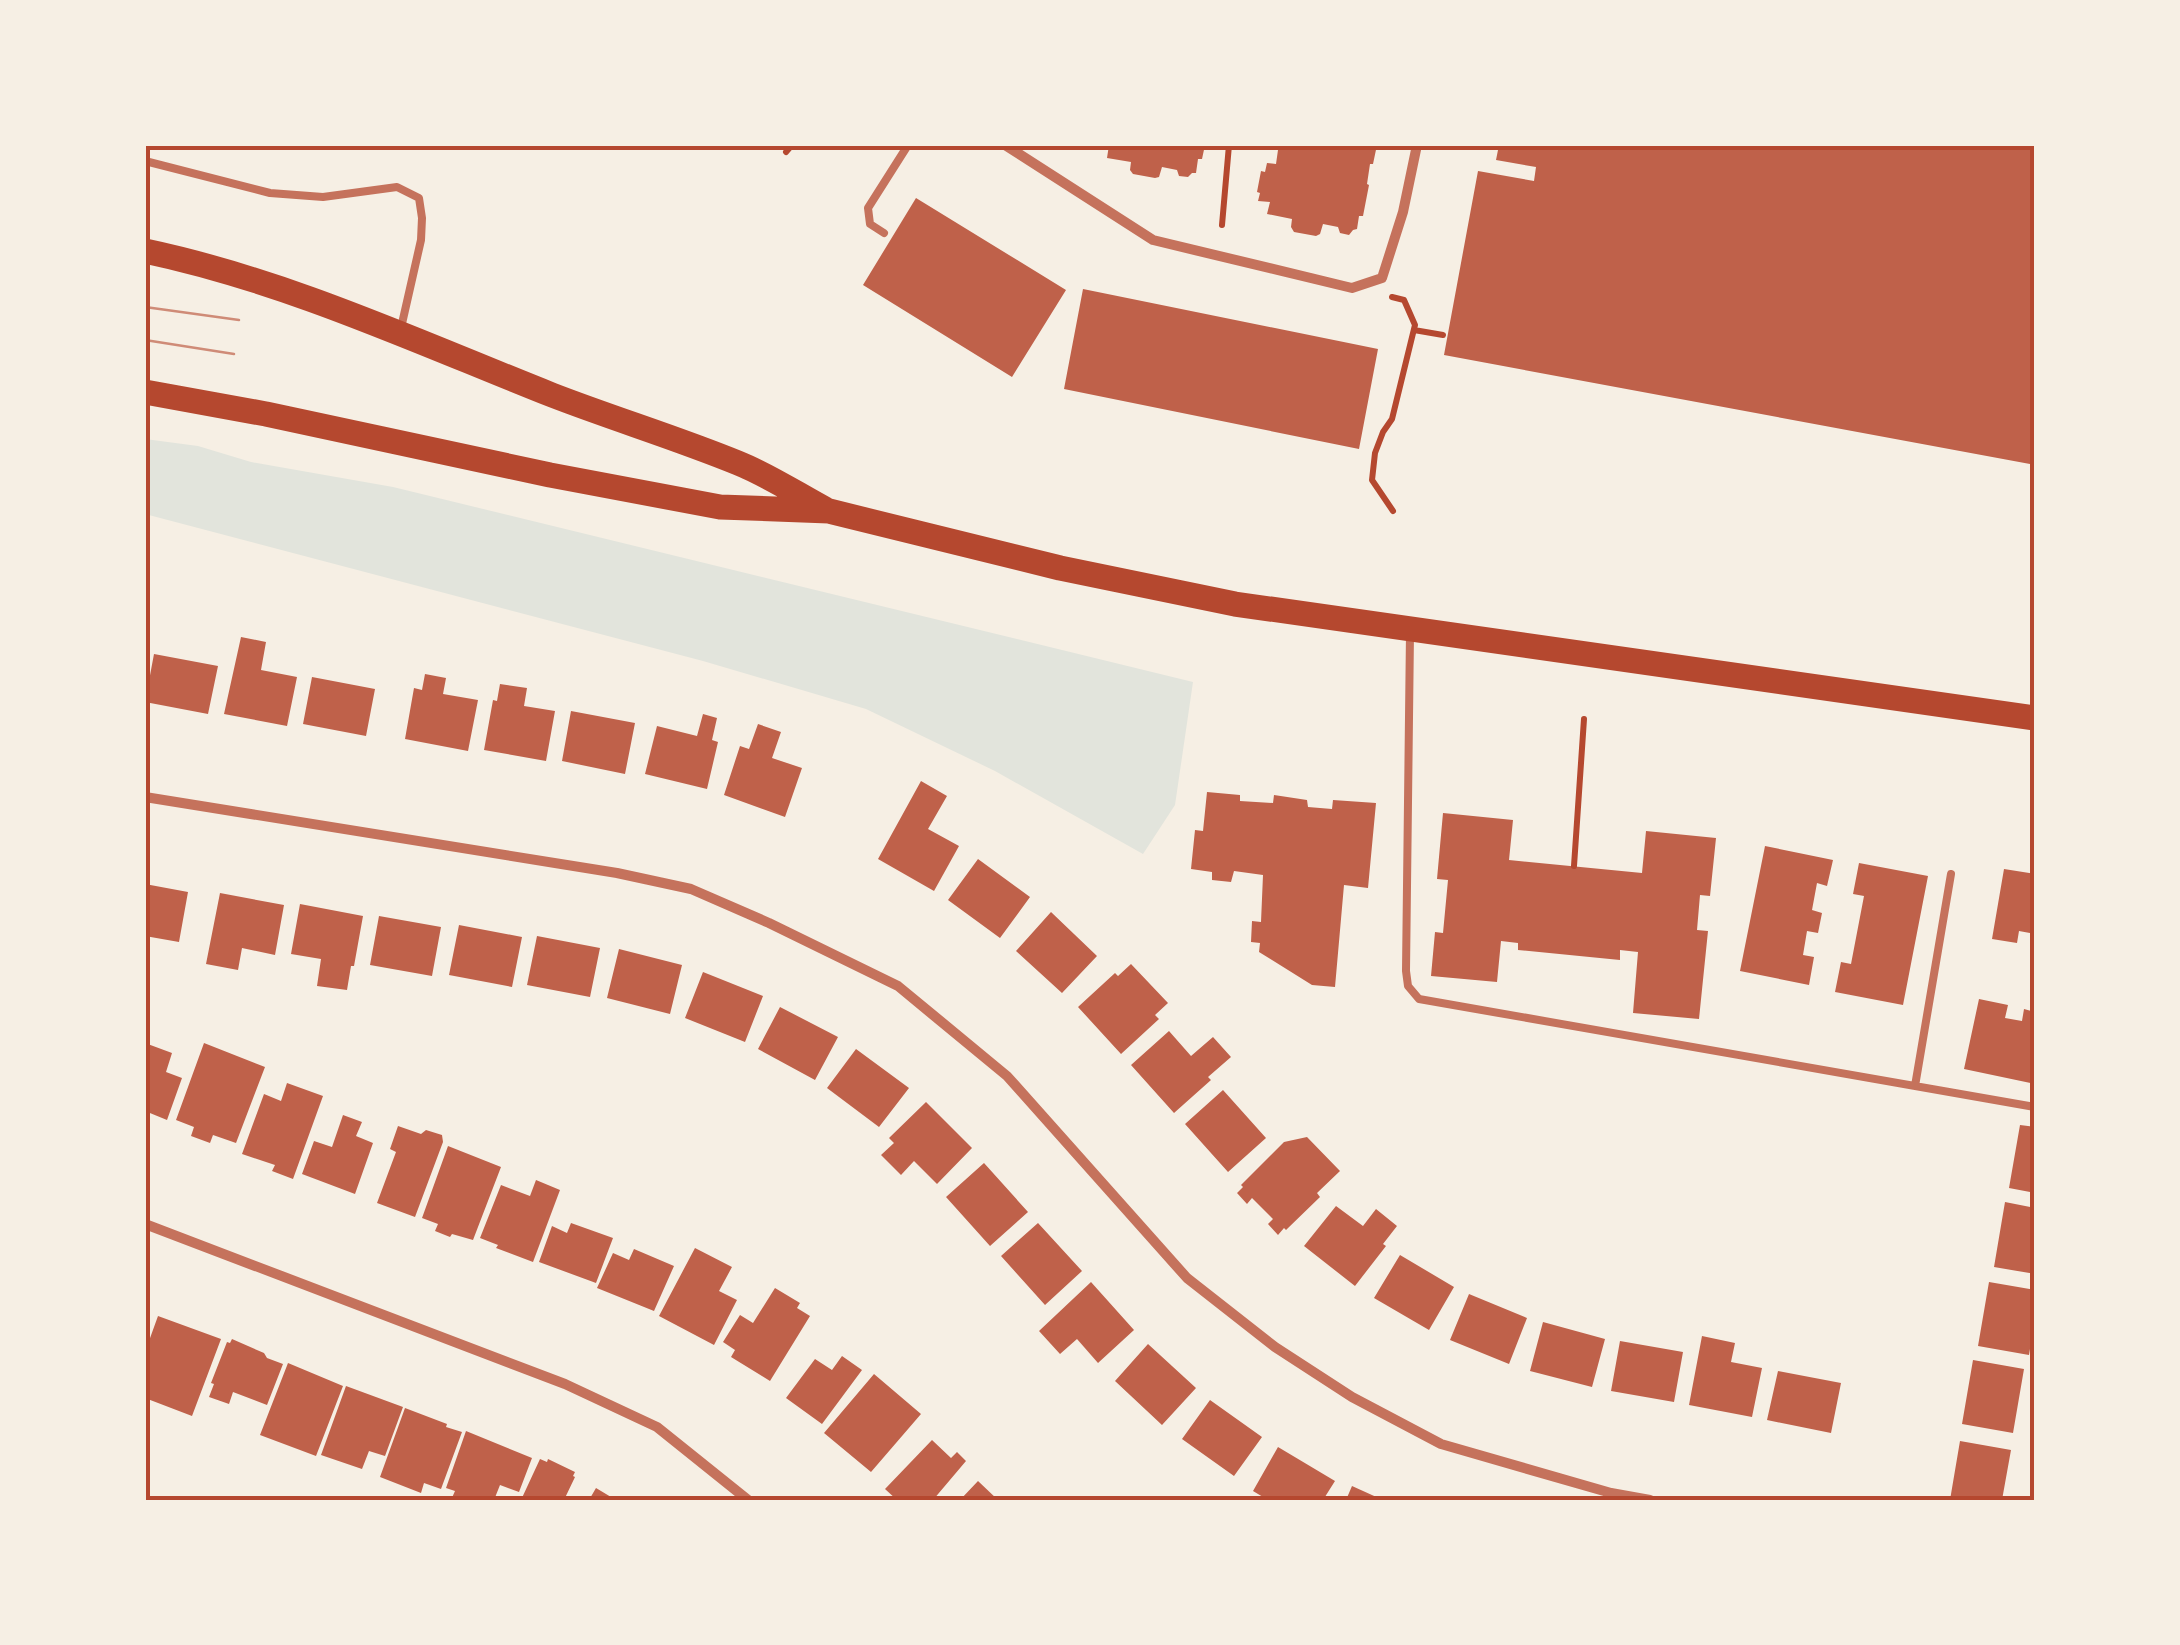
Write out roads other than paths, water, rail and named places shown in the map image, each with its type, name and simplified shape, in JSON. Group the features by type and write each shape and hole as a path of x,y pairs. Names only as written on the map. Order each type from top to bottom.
{"main road":[{"path":"145,251 277,287 400,332 552,395 741,464 830,512"},
{"path":"145,392 720,507 830,512 1235,604 2035,718"}],"street":[{"path":"1005,145 1025,150 1153,240 1352,288 1382,278 1403,212 1417,145"},
{"path":"145,797 618,873 692,889 769,922 898,986 1007,1076 1187,1278 1290,1357 1352,1397 1441,1444 1650,1500"},
{"path":"145,1224 566,1384 657,1427 748,1500"}],"lane":[{"path":"884,233 870,224 868,208 908,145"},
{"path":"145,161 270,193 323,197 397,188 418,198 421,240 400,332"},
{"path":"1410,631 1406,971 1408,986 1419,999 2035,1107"},
{"path":"1915,1086 1951,874"}],"tram line":[{"path":"145,307 239,320"},
{"path":"145,340 234,354"}]}
